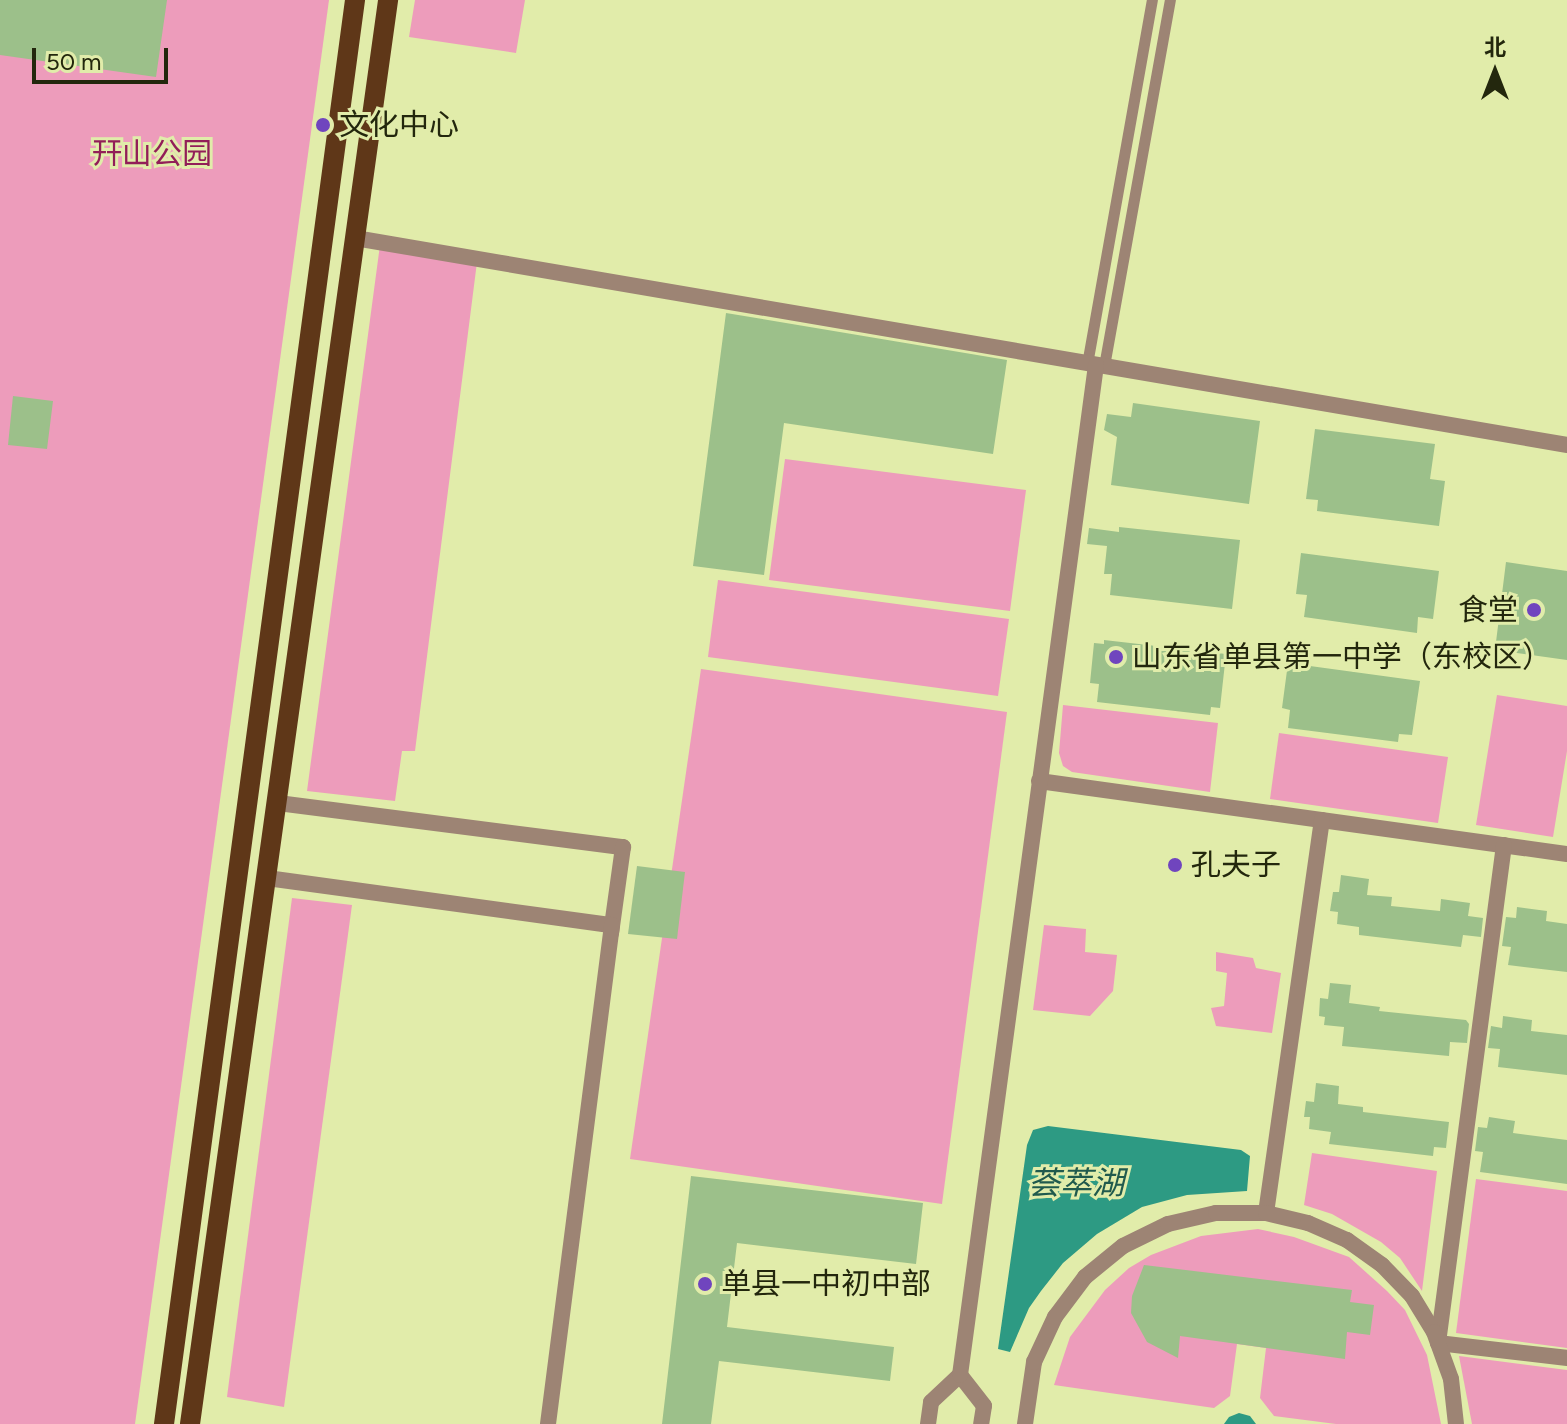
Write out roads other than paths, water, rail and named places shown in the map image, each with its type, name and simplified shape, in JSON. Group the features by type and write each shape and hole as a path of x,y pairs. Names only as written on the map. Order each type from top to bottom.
{"main road":[{"path":"164,1424 355,0"},
{"path":"190,1424 388,0"}],"street":[{"path":"355,238 1567,445"},
{"path":"928,1424 931,1402 960,1375 1095,365"},
{"path":"1039,781 1567,854"},
{"path":"278,803 623,847 548,1424"},
{"path":"1266,1213 1322,820"},
{"path":"1438,1343 1504,845"},
{"path":"267,878 612,925 611,937"},
{"path":"1025,1424 1034,1362 1055,1317 1085,1277 1123,1246 1168,1224 1216,1213 1266,1213 1321,1229 1347,1240 1382,1265 1412,1296 1438,1343 1451,1379 1456,1424"},
{"path":"1438,1343 1567,1358"},
{"path":"960,1375 984,1406 981,1424"}],"lane":[{"path":"1095,365 1152,0"},
{"path":"1095,365 1170,0"}],"water":[{"name":"荟萃湖","path":"1048,1126 1241,1150 1250,1156 1247,1191 1187,1195 1142,1207 1097,1234 1063,1263 1041,1291 1029,1308 1010,1352 998,1349 1027,1145 1033,1130"},
{"path":"1239,1413 1250,1416 1256,1424 1224,1424 1229,1417"}],"place":[{"name":"文化中心","path":"323,125"},
{"name":"食堂","path":"1534,610"},
{"name":"山东省单县第一中学（东校区）","path":"1116,657"},
{"name":"孔夫子","path":"1175,865"},
{"name":"单县一中初中部","path":"705,1284"}],"park label":[{"name":"幵山公园","path":"152,154"}]}
